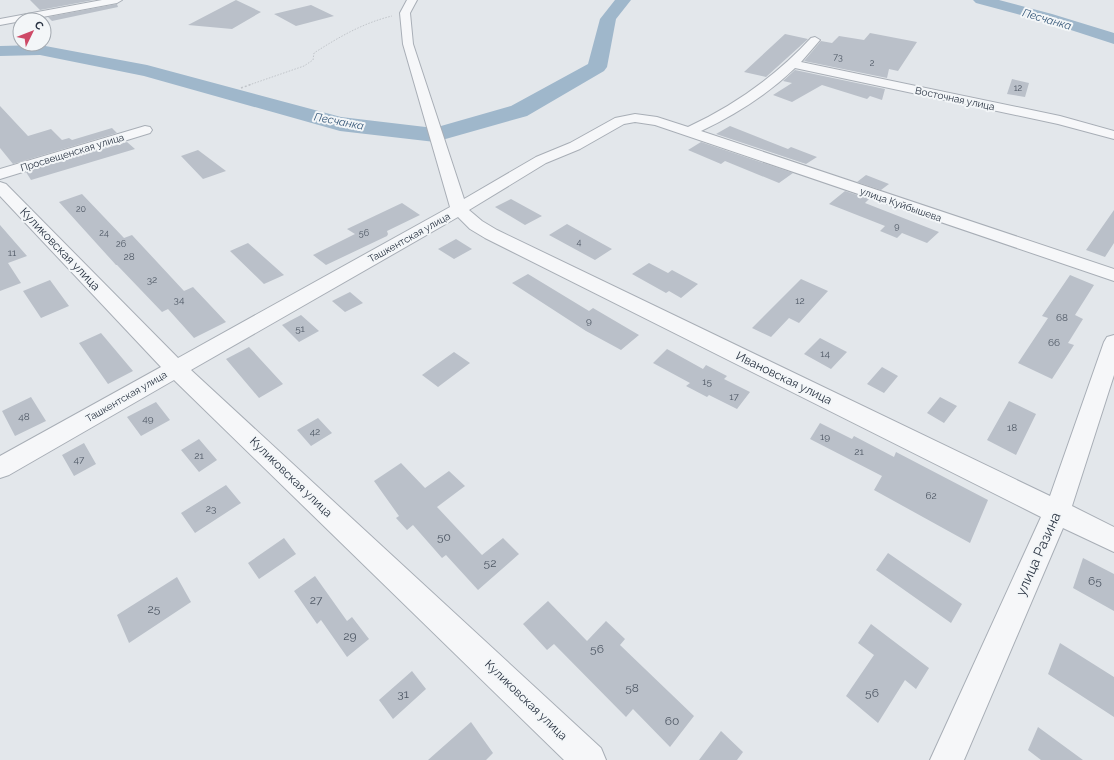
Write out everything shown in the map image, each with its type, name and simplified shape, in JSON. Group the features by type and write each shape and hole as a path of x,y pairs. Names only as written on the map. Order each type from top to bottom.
{"street":[{"path":"0,22 117,0"},
{"path":"408,6 408,44 459,209"},
{"path":"689,132 716,120 748,100 795,64 815,40"},
{"name":"Восточная улица","path":"795,64 1060,120 1114,136"},
{"name":"Ташкентская улица","path":"0,468 459,209 541,160 575,146 620,121 635,118 657,121 689,132"},
{"name":"Просвещенская улица","path":"0,174 145,130"},
{"name":"улица Куйбышева","path":"689,132 1114,276"},
{"name":"Куликовская улица","path":"0,187 175,368 589,760"},
{"name":"Ивановская улица","path":"459,209 476,225 491,234 1114,540"},
{"name":"улица Разина","path":"947,760 1057,512 1114,342"}],"path":[{"path":"240,88 304,66 313,60 314,53 324,47 378,18 408,6"}],"building":[{"path":"30,0 94,0 40,10"},
{"path":"236,0 261,12 232,29 188,25"},
{"path":"117,4 118,7 52,21 52,16"},
{"path":"311,5 334,16 296,26 274,14"},
{"path":"870,33 917,42 898,71 889,69 887,78 804,61 821,41 832,43 839,36 864,40"},
{"path":"785,34 808,39 766,77 744,72"},
{"path":"795,70 885,89 882,100 870,96 867,99 822,85 792,102 773,95 792,83 783,81"},
{"path":"1012,79 1029,83 1025,97 1007,94"},
{"path":"0,106 28,136 51,129 62,140 69,138 72,140 112,128 117,133 13,164 0,148"},
{"path":"730,126 788,149 791,147 817,157 806,164 716,134"},
{"path":"127,142 135,149 31,180 26,172"},
{"path":"701,142 793,173 779,183 725,161 721,164 688,150"},
{"path":"198,150 226,171 203,179 181,156"},
{"path":"866,175 889,184 881,190 857,182"},
{"path":"845,191 869,199 865,203 939,232 927,243 902,233 897,238 880,231 885,226 829,204"},
{"path":"82,194 124,238 132,235 184,291 193,287 226,322 194,338 168,309 162,312 116,265 59,202"},
{"path":"511,199 542,216 525,225 495,207"},
{"path":"402,203 420,215 387,231 387,236 326,265 313,255 355,234 347,229"},
{"path":"1114,210 1114,243 1105,257 1086,250"},
{"path":"567,224 612,249 595,260 549,235"},
{"path":"0,225 27,256 8,263 21,283 0,291"},
{"path":"456,239 472,249 454,259 438,249"},
{"path":"248,243 284,275 264,284 230,251"},
{"path":"649,263 668,273 672,270 698,284 681,298 669,291 666,293 632,274"},
{"path":"528,274 589,311 593,308 639,335 621,350 586,331 512,283"},
{"path":"1070,275 1094,285 1075,315 1083,319 1068,343 1074,345 1052,379 1018,363 1048,318 1042,316"},
{"path":"801,279 828,291 799,323 789,318 771,337 752,328"},
{"path":"50,280 69,306 41,318 23,291"},
{"path":"350,292 363,303 345,312 332,301"},
{"path":"301,315 319,331 299,342 282,325"},
{"path":"101,333 133,371 108,384 79,343"},
{"path":"820,338 847,352 831,369 804,354"},
{"path":"249,347 283,384 259,398 226,359"},
{"path":"667,349 703,369 706,365 727,376 724,379 750,392 737,409 709,395 707,397 686,386 690,383 653,363"},
{"path":"454,352 470,363 438,387 422,375"},
{"path":"882,367 898,376 884,393 867,384"},
{"path":"31,397 46,421 15,436 2,411"},
{"path":"940,397 957,406 944,423 927,413"},
{"path":"1009,401 1036,414 1016,455 987,440"},
{"path":"156,402 170,420 141,436 127,417"},
{"path":"318,418 332,433 311,446 297,430"},
{"path":"820,423 852,439 854,436 894,457 896,452 988,500 970,543 874,490 882,476 810,439"},
{"path":"199,439 217,460 199,472 181,450"},
{"path":"84,443 96,464 74,476 62,455"},
{"path":"401,463 425,488 449,471 465,486 437,507 482,555 503,538 519,554 478,590 446,555 442,558 413,525 407,530 396,518 399,516 374,481"},
{"path":"226,485 241,503 195,533 181,513"},
{"path":"284,538 296,554 259,579 248,563"},
{"path":"888,553 962,604 951,623 876,570"},
{"path":"1083,558 1114,574 1114,611 1073,588"},
{"path":"315,576 347,621 352,617 369,639 347,657 321,620 317,624 294,591"},
{"path":"177,577 191,602 129,643 117,615"},
{"path":"548,601 587,641 606,621 625,639 620,645 694,716 670,747 633,709 626,717 554,644 547,650 523,624"},
{"path":"871,624 929,668 916,689 905,680 878,723 846,696 874,655 858,643"},
{"path":"1060,643 1114,677 1114,717 1048,674"},
{"path":"412,671 426,689 393,719 379,700"},
{"path":"471,722 493,753 486,760 428,760"},
{"path":"1038,727 1083,760 1041,760 1028,750"},
{"path":"721,731 743,752 737,760 699,760"}],"waterway":[{"name":"Песчанка","path":"0,51 40,50 147,71 340,124 435,135 519,111 597,67 608,19 623,0"},
{"name":"Песчанка","path":"981,0 1046,17 1114,39"}]}
